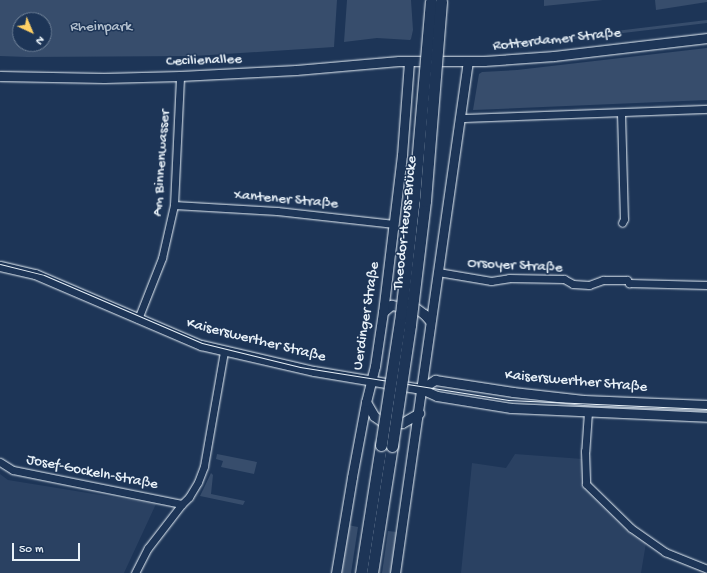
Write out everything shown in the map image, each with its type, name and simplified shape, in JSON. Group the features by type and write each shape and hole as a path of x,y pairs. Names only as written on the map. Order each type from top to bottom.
{"main road":[{"name":"Theodor-Heuss-Brücke","path":"386,446 436,1"},
{"path":"361,573 386,446"},
{"path":"372,573 386,446"}],"street":[{"name":"Rotterdamer Straße","path":"409,61 468,61 554,56 707,38"},
{"name":"Cecilienallee","path":"0,76 89,78 180,76 296,70 409,61"},
{"name":"Uerdinger Straße","path":"336,573 383,312 394,224 409,61"},
{"path":"395,573 468,61"},
{"name":"Am Binnenwasser","path":"138,319 162,258 174,205 180,76"},
{"path":"461,118 707,109"},
{"path":"621,113 624,219 622,223"},
{"name":"Xantener Straße","path":"174,205 277,211 394,224"},
{"name":"Kaiserswerther Straße","path":"0,266 35,274 184,339 224,351 314,372 422,389 437,396 511,408 707,417"},
{"name":"Orsoyer Straße","path":"438,272 490,281 509,278 564,279 573,284 589,285 603,280 627,280 629,283 707,285"},
{"path":"383,312 391,305 417,309 430,321"},
{"path":"135,573 148,548 189,497 198,482 204,466 224,351"},
{"name":"Kaiserswerther Straße","path":"422,389 435,380 513,392 584,400 707,405"},
{"path":"366,402 374,416 384,423 402,423 419,413"},
{"path":"588,412 585,451 586,484 631,528 665,552 707,569"},
{"name":"Josef-Gockeln-Straße","path":"0,462 13,470 182,504"}],"shaded area":[{"path":"515,454 583,459 587,485 646,543 641,573 461,573 472,463 506,468"},
{"path":"0,474 8,480 156,504 124,573 0,573"}],"green space":[{"name":"Rheinpark","path":"0,0 337,0 334,47 194,56 0,56"},
{"path":"347,0 411,0 413,30 411,39 377,38 344,42"},
{"path":"544,0 603,0 544,6"},
{"path":"655,0 707,0 707,2 656,10"},
{"path":"707,20 707,23 556,41 522,48 498,49 499,45"},
{"path":"707,48 707,100 473,110 479,74 482,72 517,70"},
{"path":"217,454 257,462 254,474 221,467 223,461 216,459"},
{"path":"211,473 213,475 211,494 245,501 243,505 200,496"},
{"path":"348,525 358,527 351,573 341,573"},
{"path":"388,531 397,532 392,573 382,573"}],"tram line":[{"path":"0,264 44,275 202,343 300,367 508,400 707,409"}]}
